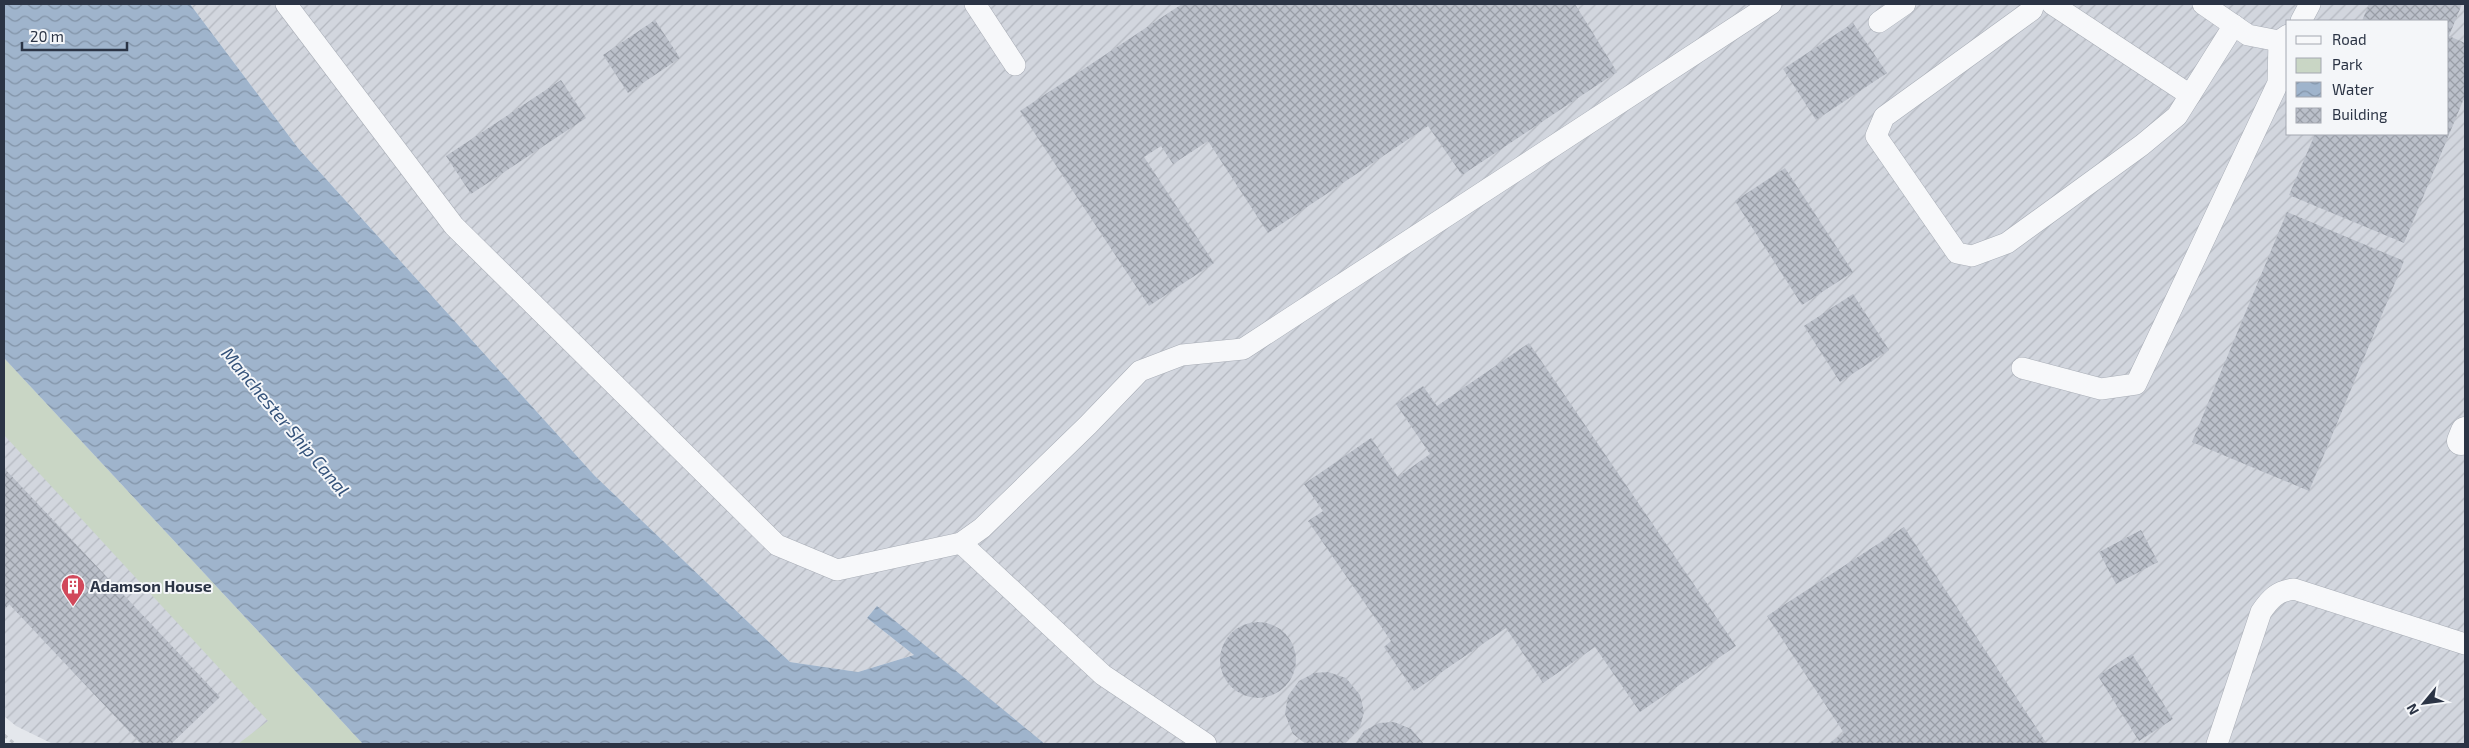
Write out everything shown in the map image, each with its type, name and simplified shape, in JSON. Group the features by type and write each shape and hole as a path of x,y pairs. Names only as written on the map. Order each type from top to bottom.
{"lane":[{"path":"286,4 454,226 777,544 837,570 961,543 982,528 1088,425 1140,371 1182,355 1243,349 1771,4"},
{"path":"975,4 1015,65"},
{"path":"1879,22 1905,4"},
{"path":"2034,4 2032,10 1884,118 1876,136 1957,253 1972,256 2007,243 2142,145 2177,116 2190,95 2241,30"},
{"path":"2052,4 2190,95"},
{"path":"2022,368 2101,389 2136,384 2278,83 2283,38 2241,30 2203,4"},
{"path":"2302,20 2310,4"},
{"path":"961,543 1103,675 1206,744"},
{"path":"2217,744 2261,612 2274,595 2283,590 2294,589 2465,644"}],"path":[{"path":"4,735 15,744"}],"shaded area":[{"path":"190,4 2465,4 2465,744 1045,744 877,607 867,618 914,655 858,672 790,662 595,476 298,148"},
{"path":"4,358 363,744 53,744 16,726 4,716"}],"green space":[{"path":"4,358 363,744 238,744 268,721 4,435"}],"water":[{"name":"Manchester Ship Canal","path":"4,4 190,4 298,148 595,476 790,662 858,672 914,655 867,618 877,606 1045,744 363,744 4,358"}],"building":[{"path":"1182,4 1575,4 1617,72 1462,175 1428,126 1268,233 1208,141 1173,164 1161,146 1144,157 1214,263 1149,306 1020,111"},
{"path":"2369,4 2462,4 2449,36 2449,20 2362,20"},
{"path":"655,20 680,58 628,93 603,55"},
{"path":"1853,23 1887,73 1816,120 1783,69"},
{"path":"2449,36 2465,43 2465,96 2449,135"},
{"path":"561,80 586,118 471,194 446,156"},
{"path":"2315,135 2449,135 2404,243 2289,195"},
{"path":"1785,168 1853,272 1802,305 1735,201"},
{"path":"2287,212 2404,261 2309,491 2192,442"},
{"path":"1853,294 1889,350 1840,382 1804,326"},
{"path":"1529,343 1736,646 1640,712 1595,647 1543,683 1506,628 1414,691 1384,647 1391,641 1308,521 1323,511 1304,484 1371,438 1398,477 1430,454 1396,404 1423,386 1437,406"},
{"name":"Adamson House","path":"4,468 220,697 171,744 141,744 9,604 4,610"},
{"path":"1904,527 2047,744 1828,744 1844,733 1767,616"},
{"path":"2141,530 2158,562 2116,584 2099,552"},
{"path":"1266,622 1279,628 1290,639 1296,652 1294,675 1279,692 1266,698 1250,698 1237,692 1222,675 1220,652 1226,639 1243,624"},
{"path":"2132,654 2173,719 2139,741 2098,676"},
{"path":"1328,672 1346,678 1360,695 1364,712 1360,727 1344,744 1306,744 1293,734 1285,714 1288,696 1299,681 1314,673"},
{"path":"1394,722 1411,729 1424,744 1355,744 1364,731 1379,723"}],"place":[{"name":"Adamson House","path":"73,607"}]}
